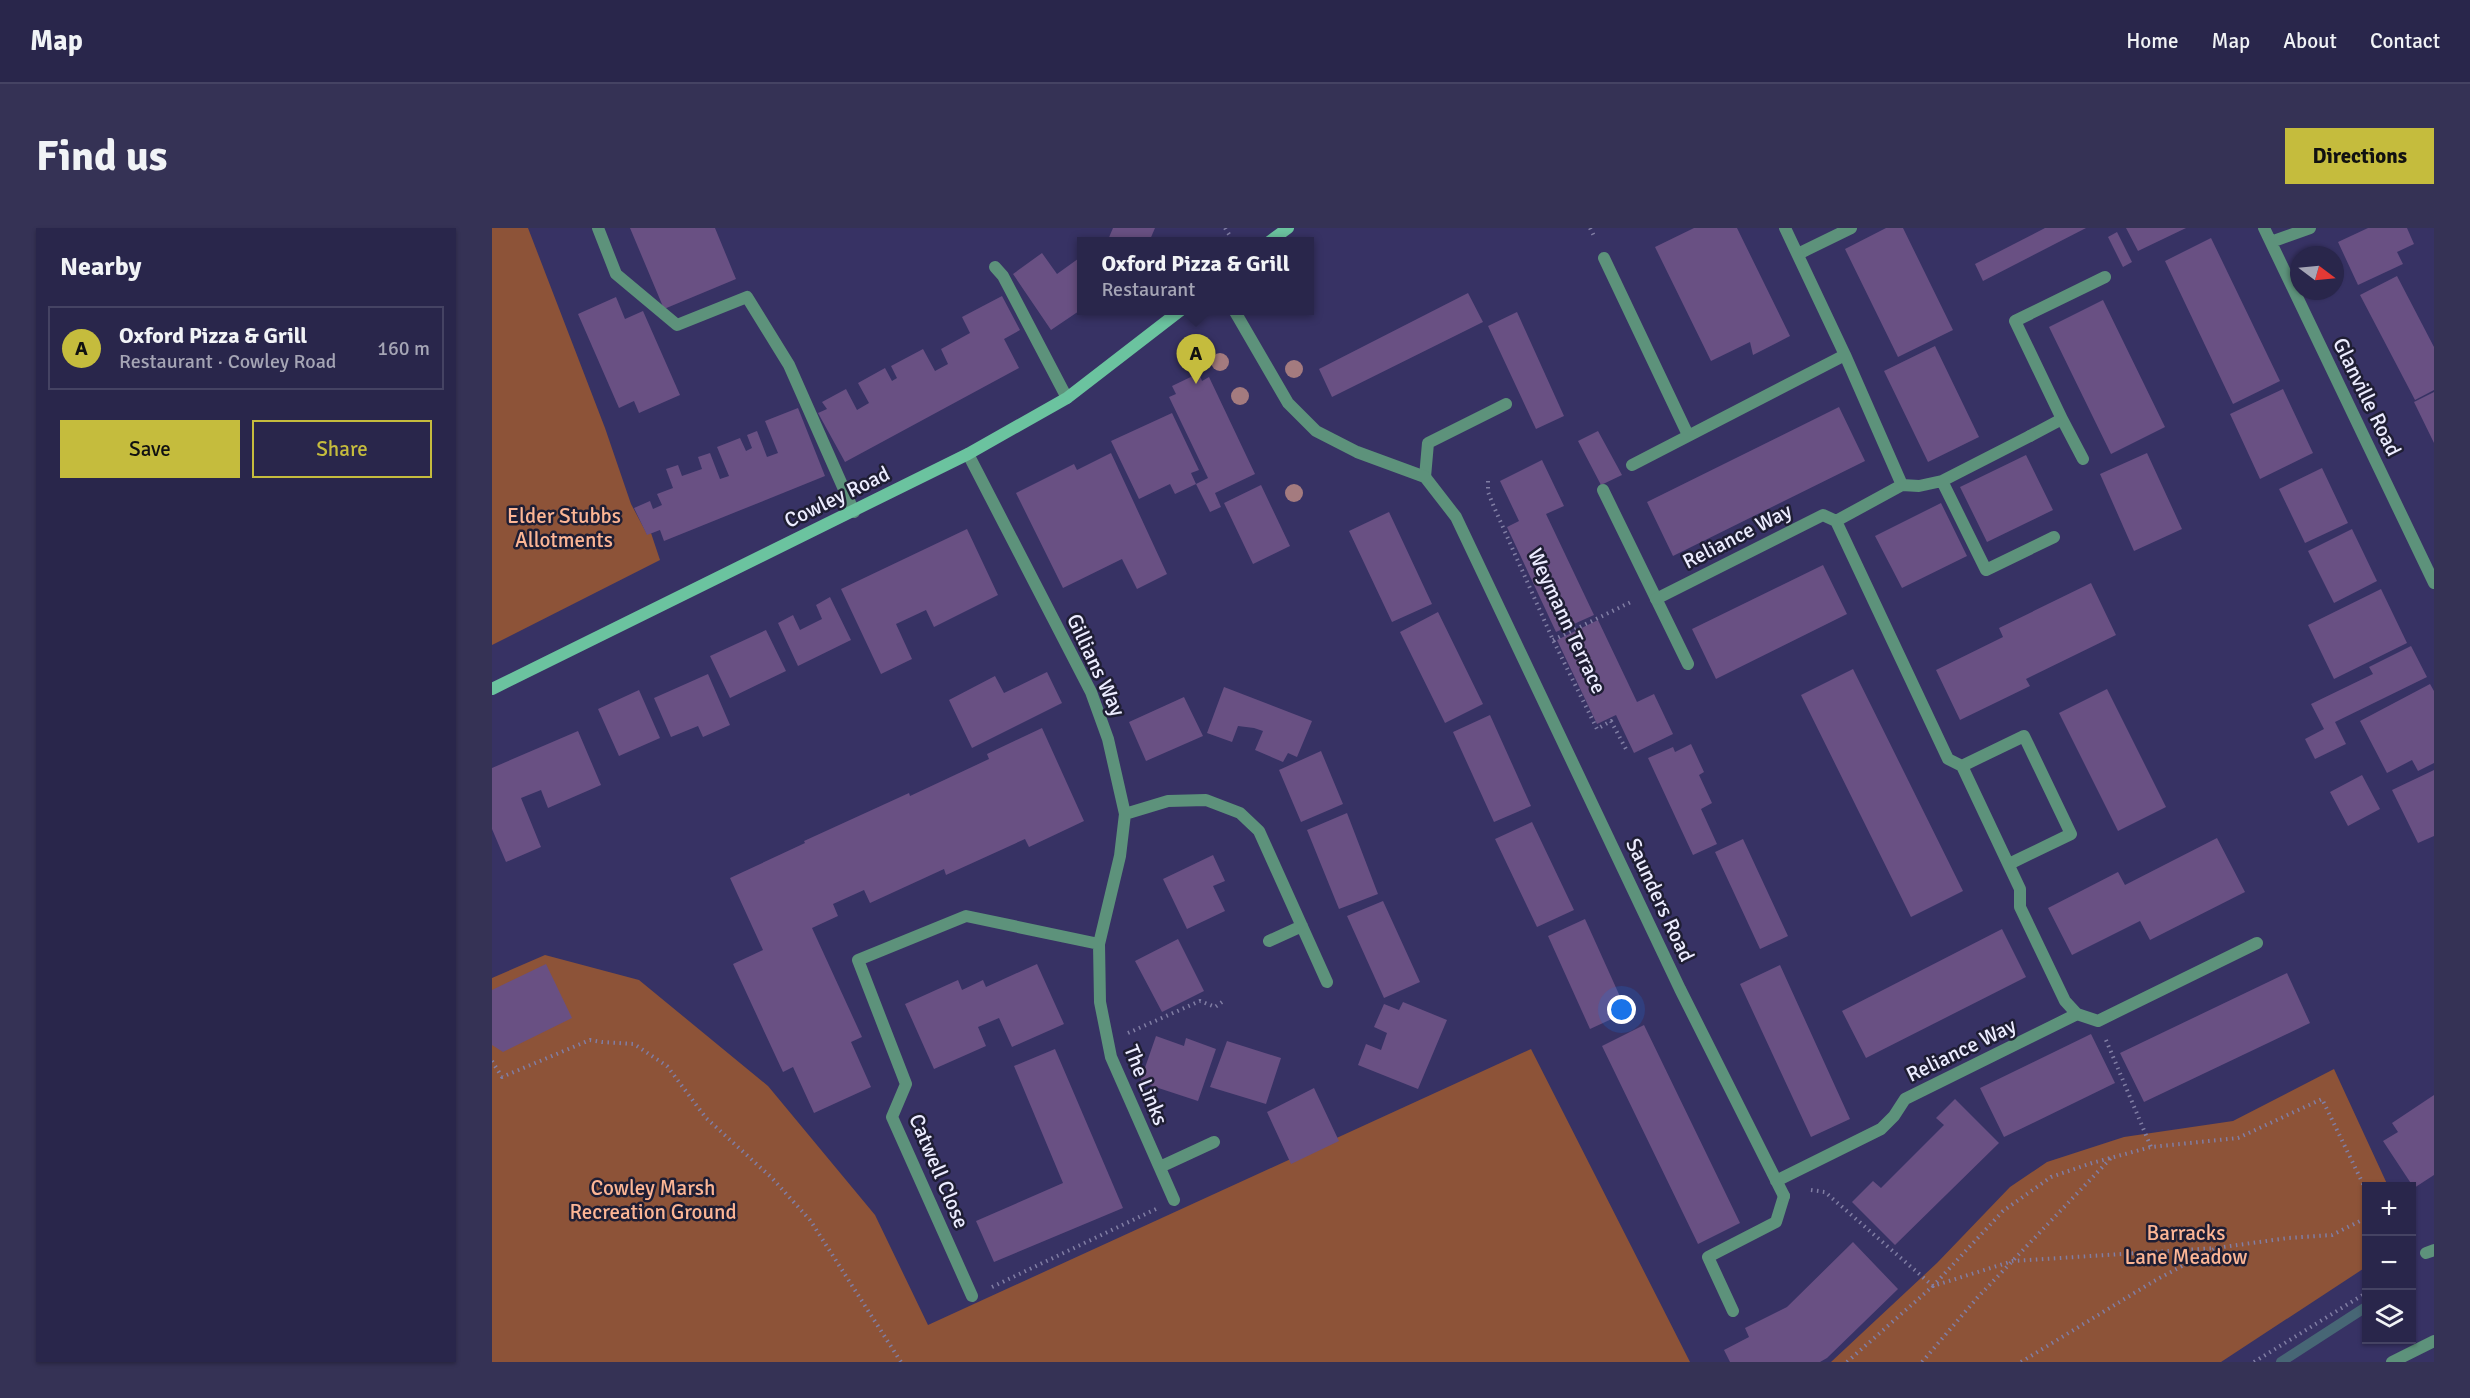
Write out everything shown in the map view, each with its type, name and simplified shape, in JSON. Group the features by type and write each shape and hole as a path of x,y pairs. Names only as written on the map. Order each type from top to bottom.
{"main road":[{"name":"Cowley Road","path":"492,689 968,454 1067,398 1175,315"}],"street":[{"path":"598,228 616,274 677,326 747,297 789,365 854,512"},
{"path":"1785,228 1845,355 1902,485"},
{"path":"1798,254 1851,228"},
{"name":"Glanville Road","path":"2264,228 2434,583"},
{"path":"2271,242 2310,228"},
{"path":"1604,258 1688,435"},
{"path":"995,267 1003,276 1067,398"},
{"path":"2083,459 2015,321 2105,277"},
{"path":"1237,315 1288,403 1316,431 1358,452 1425,477 1428,443 1506,404"},
{"path":"1632,465 1845,355"},
{"name":"Reliance Way","path":"1654,595 1823,515 1836,521 1902,485 1919,486 1942,481 2062,419"},
{"name":"Gillians Way","path":"968,454 1091,692 1108,739 1125,814 1120,856 1099,944"},
{"name":"Saunders Road","path":"1425,477 1456,517 1680,989 1784,1196"},
{"path":"1942,481 1986,570 2054,537"},
{"path":"1603,490 1688,664"},
{"path":"1836,521 1948,759 1962,766 2020,889 2020,907 2065,1001 2077,1014 2098,1021 2256,943"},
{"path":"1962,766 2024,736 2071,834 2009,864"},
{"path":"1125,814 1168,801 1206,800 1240,813 1259,831 1327,982"},
{"name":"Catwell Close","path":"972,1296 892,1117 906,1084 858,960 966,916 1099,944"},
{"path":"1269,941 1302,926"},
{"name":"The Links","path":"1099,944 1100,1002 1110,1057 1174,1200"},
{"name":"Reliance Way","path":"1776,1181 1881,1129 1894,1116 1905,1099 2077,1014"},
{"path":"1160,1167 1214,1142"},
{"path":"1732,1311 1708,1257 1776,1221 1784,1196"},
{"path":"2392,1362 2434,1341"}],"path":[{"name":"Weymann Terrace","path":"1488,481 1488,492 1494,507 1553,640 1597,729 1611,721 1627,751"},
{"path":"1553,640 1654,595"},
{"path":"1108,1041 1200,1001 1215,1007 1226,1000"},
{"path":"2098,1021 2127,1096 2151,1147"},
{"path":"492,1061 502,1077 590,1040 634,1044 667,1066 706,1118 772,1178 810,1221 901,1362"},
{"path":"1847,1362 1934,1286 2003,1211 2051,1177 2151,1147 2238,1138 2322,1099 2363,1182"},
{"path":"1922,1362 1977,1298 2111,1158"},
{"path":"1784,1196 1806,1190 1825,1192 1934,1286"},
{"path":"972,1296 1174,1200"},
{"path":"1934,1286 2013,1261 2216,1248 2288,1238 2332,1235 2362,1220"},
{"path":"2021,1362 2154,1281 2216,1248"},
{"path":"2254,1362 2362,1296"}],"green space":[{"name":"Elder Stubbs Allotments","path":"492,228 528,228 605,428 631,504 647,534 651,533 660,560 492,645"},
{"name":"Cowley Marsh Recreation Ground","path":"545,955 639,980 768,1086 875,1215 928,1325 1531,1049 1690,1362 492,1362 492,978"},
{"name":"Barracks Lane Meadow","path":"2334,1069 2386,1182 2362,1182 2362,1270 2221,1362 1831,1362 1937,1263 2010,1187 2047,1162 2124,1137 2233,1121"}],"building":[{"path":"630,228 715,228 736,279 664,309"},
{"path":"1113,228 1155,228 1151,237 1109,237"},
{"path":"1694,228 1737,228 1790,336 1753,355 1750,342 1711,361 1655,247"},
{"path":"1886,228 1903,228 1953,330 1898,357 1845,249"},
{"path":"2045,228 2086,228 1983,281 1975,264"},
{"path":"2126,228 2186,228 2138,251"},
{"path":"2368,228 2407,228 2414,244 2397,252 2403,264 2358,285 2344,255 2344,246 2340,246 2338,242"},
{"path":"2117,232 2132,262 2123,267 2108,237"},
{"path":"2211,238 2280,381 2233,404 2165,261"},
{"path":"1042,253 1057,274 1077,260 1077,312 1051,330 1013,274"},
{"path":"2397,276 2434,347 2434,390 2415,400 2360,295"},
{"path":"1468,293 1483,322 1332,397 1319,369"},
{"path":"1002,296 1020,330 1004,339 1019,368 845,462 818,413 827,409 822,402 846,389 857,410 869,403 858,383 885,368 892,381 897,378 891,366 923,349 935,371 948,364 941,349 970,333 962,317"},
{"path":"616,297 625,319 643,311 680,395 639,413 634,401 619,408 578,314"},
{"path":"2103,300 2165,427 2111,454 2049,327"},
{"path":"1517,312 1564,416 1536,429 1488,326"},
{"path":"1935,346 1979,437 1928,462 1884,371"},
{"path":"1199,373 1202,381 1209,377 1255,474 1215,493 1221,507 1210,512 1196,484 1208,478 1169,397 1176,394 1172,386"},
{"path":"2283,389 2313,453 2260,479 2230,414"},
{"path":"2434,392 2434,443 2414,402"},
{"path":"1839,407 1865,461 1673,556 1647,502"},
{"path":"798,408 825,476 664,541 660,530 647,535 634,508 650,501 653,509 662,505 657,494 673,488 666,469 678,465 682,476 702,469 698,457 710,453 720,479 729,476 717,447 740,438 746,451 752,448 747,435 757,431 767,457 778,453 765,421"},
{"path":"1172,413 1199,470 1191,473 1196,484 1175,494 1170,484 1139,499 1111,441"},
{"path":"1598,431 1622,475 1601,485 1578,441"},
{"path":"1111,453 1167,574 1137,589 1122,559 1063,588 1016,493 1074,464 1077,470"},
{"path":"2147,453 2182,529 2134,551 2100,474"},
{"path":"2026,455 2053,510 1987,542 1960,487"},
{"path":"1542,460 1564,506 1546,514 1594,615 1556,632 1507,527 1519,521 1500,481"},
{"path":"2322,468 2348,523 2305,543 2279,489"},
{"path":"1261,485 1290,546 1253,564 1224,503"},
{"path":"1941,503 1967,556 1902,588 1875,536"},
{"path":"1389,512 1432,604 1392,622 1349,531"},
{"path":"967,529 998,595 934,627 926,610 896,624 912,659 881,674 841,589"},
{"path":"2352,529 2377,581 2334,603 2308,551"},
{"path":"1823,565 1847,614 1716,679 1692,629"},
{"path":"2091,583 2116,635 2026,679 2030,686 1960,720 1936,670 2003,637 1999,628"},
{"path":"2381,589 2407,643 2334,679 2308,625"},
{"path":"830,597 851,640 798,666 778,623 793,615 800,630 822,619 816,605"},
{"path":"1438,612 1483,704 1445,723 1400,632"},
{"path":"1598,620 1637,702 1654,694 1673,734 1634,753 1616,715 1597,724 1557,640"},
{"path":"766,630 786,671 730,698 710,656"},
{"path":"2411,646 2427,677 2335,722 2346,744 2315,759 2305,739 2324,729 2311,704 2373,674 2369,667"},
{"path":"1853,669 1963,891 1911,917 1801,695"},
{"path":"1047,672 1062,703 972,748 949,700 995,676 1004,693"},
{"path":"708,674 730,725 703,737 698,726 671,737 654,698"},
{"path":"2430,684 2434,691 2434,763 2418,771 2412,760 2387,773 2360,721"},
{"path":"1224,687 1312,721 1297,757 1288,753 1283,762 1255,750 1263,731 1254,728 1238,726 1232,742 1207,733"},
{"path":"2107,689 2166,807 2118,831 2059,713"},
{"path":"639,690 660,738 619,756 598,709"},
{"path":"1184,697 1203,736 1146,761 1129,722"},
{"path":"1490,715 1531,806 1494,822 1453,732"},
{"path":"1042,728 1084,821 1029,847 1025,839 946,875 944,869 870,903 864,890 833,904 838,916 812,928 862,1037 851,1042 871,1087 814,1113 793,1067 783,1072 733,964 763,950 730,878 805,843 804,841 909,793 910,796 989,759 987,754"},
{"path":"578,731 601,785 548,808 541,790 521,798 541,847 506,862 492,829 492,768"},
{"path":"1691,744 1704,772 1699,775 1712,803 1701,809 1717,844 1693,855 1648,758 1673,747 1675,752"},
{"path":"1321,751 1343,804 1301,822 1279,770"},
{"path":"2434,770 2434,836 2418,843 2392,790"},
{"path":"2362,775 2380,809 2348,826 2330,792"},
{"path":"1347,813 1378,894 1339,909 1307,830"},
{"path":"1532,822 1574,910 1537,927 1495,839"},
{"path":"2217,838 2245,892 2150,940 2140,921 2072,955 2048,908 2118,872 2125,885"},
{"path":"1743,839 1788,936 1760,949 1715,852"},
{"path":"1213,855 1225,881 1213,886 1225,911 1187,929 1163,879"},
{"path":"1383,901 1420,982 1384,998 1347,916"},
{"path":"1585,919 1627,1012 1590,1029 1548,936"},
{"path":"2002,929 2026,977 1866,1058 1842,1011"},
{"path":"1178,939 1204,991 1162,1012 1135,961"},
{"path":"546,964 572,1018 503,1052 492,1045 492,990"},
{"path":"1037,964 1064,1024 1012,1047 999,1018 978,1027 986,1046 934,1069 905,1004 958,980 962,990 983,980 986,987"},
{"path":"1780,965 1850,1119 1811,1137 1740,984"},
{"path":"2287,973 2310,1023 2144,1102 2120,1053"},
{"path":"1403,1002 1447,1020 1418,1089 1358,1065 1366,1044 1381,1050 1387,1033 1374,1027 1384,1004 1399,1010"},
{"path":"1644,1025 1740,1223 1698,1244 1602,1046"},
{"path":"2091,1034 2115,1083 2004,1137 1980,1088"},
{"path":"1156,1036 1184,1046 1186,1038 1216,1049 1198,1101 1140,1082"},
{"path":"1227,1041 1281,1058 1266,1104 1210,1087"},
{"path":"1055,1049 1123,1208 994,1262 976,1221 1063,1183 1014,1066"},
{"path":"1314,1088 1339,1141 1291,1164 1267,1112"},
{"path":"2434,1095 2434,1175 2416,1187 2416,1182 2410,1182 2383,1141 2398,1132 2392,1123"},
{"path":"1955,1099 1999,1143 1895,1245 1852,1202 1873,1181 1881,1188 1944,1125 1936,1118"},
{"path":"1853,1242 1898,1289 1827,1358 1820,1362 1730,1362 1724,1350 1749,1337 1745,1328 1787,1307"}],"waterway":[{"path":"2281,1362 2362,1310"}],"place":[{"name":"Oxford Pizza & Grill","path":"1196,384"}]}
